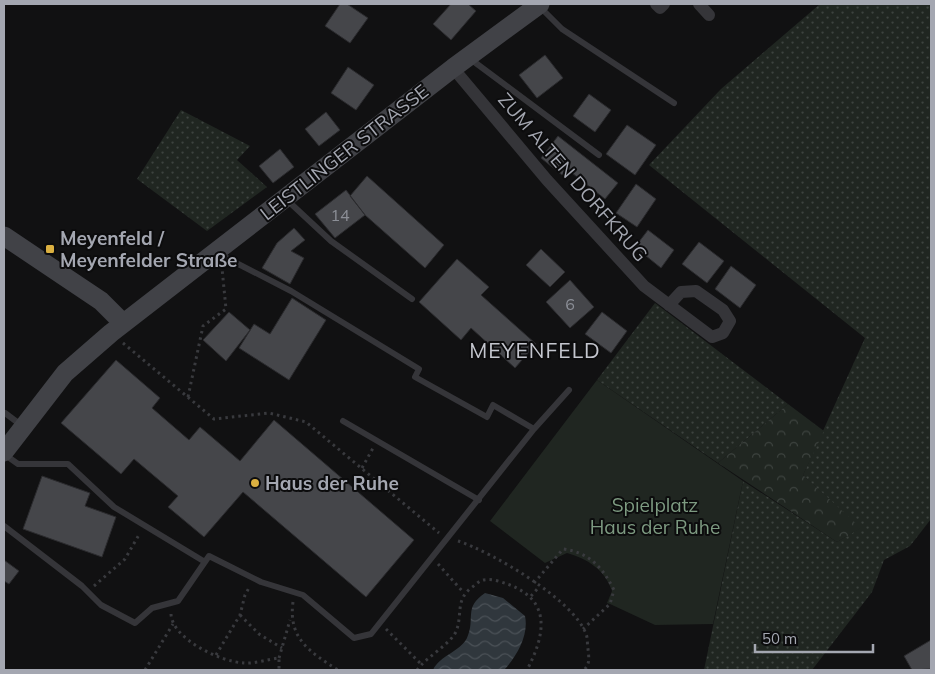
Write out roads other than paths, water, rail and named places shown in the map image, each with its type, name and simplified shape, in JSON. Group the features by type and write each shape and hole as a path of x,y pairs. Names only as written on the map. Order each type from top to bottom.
{"street":[{"name":"LEISTLINGER STRASSE","path":"4,453 22,426 65,373 117,328 218,253 285,198 460,62 539,4"},
{"path":"656,4 660,8 664,4"},
{"path":"699,4 709,15"},
{"name":"ZUM ALTEN DORFKRUG","path":"460,62 547,180 644,286 669,305 712,337 723,333 730,321 723,310 696,291 681,292 669,305"},
{"path":"4,236 101,301 117,328"}],"lane":[{"path":"539,4 562,29 674,103"},
{"path":"460,62 599,155"},
{"path":"285,198 331,241 412,299"},
{"path":"218,253 291,291 419,369 415,377 451,398 487,417 493,406 534,429"},
{"path":"4,526 88,592 101,605 135,623 152,608 178,601 209,556 261,582 303,595 354,638 371,634 534,429 569,390"},
{"path":"5,413 22,426"},
{"path":"343,421 478,500"},
{"path":"4,453 18,464 68,464 114,507 205,562"}],"water":[{"path":"485,593 503,598 525,616 524,638 513,658 504,670 433,670 440,661 464,643 469,631 474,604"}],"place":[{"name":"Meyenfeld / Meyenfelder Straße","path":"50,249"},
{"name":"Haus der Ruhe","path":"255,483"}],"district":[{"name":"MEYENFELD","path":"535,351"}],"park label":[{"name":"Spielplatz Haus der Ruhe","path":"655,516"}]}
